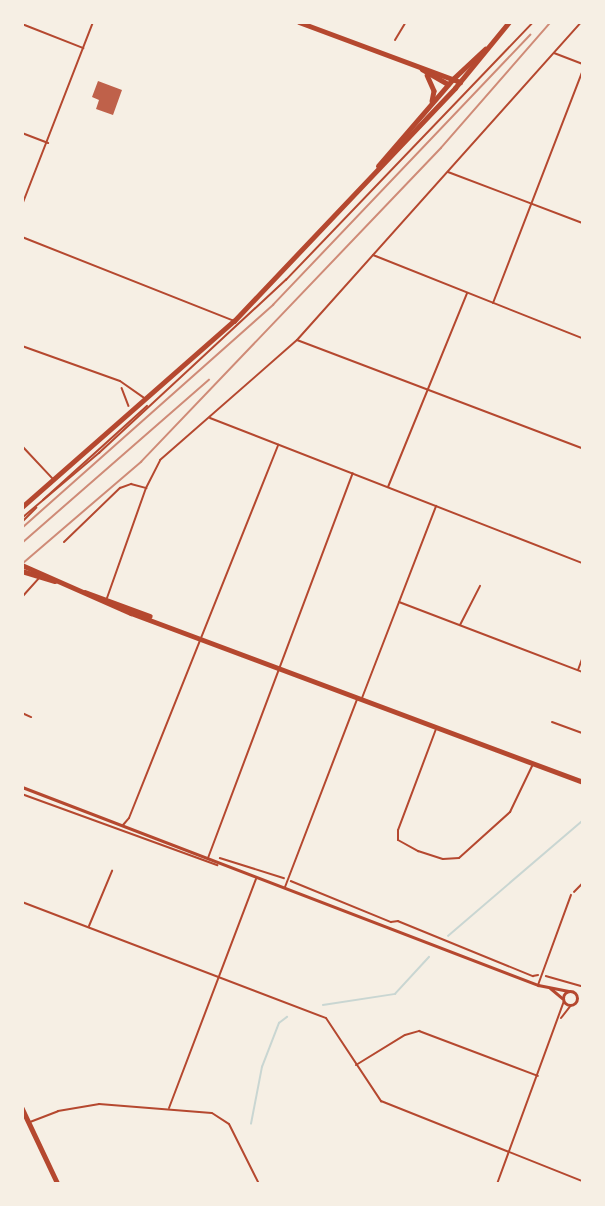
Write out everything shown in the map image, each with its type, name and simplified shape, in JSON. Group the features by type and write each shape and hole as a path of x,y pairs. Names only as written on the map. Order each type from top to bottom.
{"main road":[{"path":"299,22 460,82"},
{"path":"22,507 234,321 455,88 509,22"},
{"path":"375,170 476,53 485,49"},
{"path":"422,69 434,91 429,106"},
{"path":"427,75 455,88"},
{"path":"22,566 84,592 582,782"},
{"path":"22,571 39,578 54,580"},
{"path":"84,592 107,598 152,618"},
{"path":"22,1108 58,1184"}],"street":[{"path":"22,205 48,143 93,22"},
{"path":"395,40 406,22"},
{"path":"107,598 146,488 160,460 297,340 581,22"},
{"path":"22,24 83,48"},
{"path":"554,53 582,64"},
{"path":"493,303 582,72"},
{"path":"22,133 48,143"},
{"path":"448,172 582,223"},
{"path":"22,237 234,321"},
{"path":"373,255 582,338"},
{"path":"388,487 430,389 467,293"},
{"path":"297,340 582,448"},
{"path":"22,346 120,381 146,399"},
{"path":"210,418 582,563"},
{"path":"123,825 129,818 278,445"},
{"path":"22,446 54,480"},
{"path":"208,858 353,473"},
{"path":"64,542 120,488 131,484 146,488"},
{"path":"285,887 436,506"},
{"path":"22,597 39,578"},
{"path":"460,625 480,586"},
{"path":"399,602 582,672"},
{"path":"578,670 582,659"},
{"path":"22,713 31,717"},
{"path":"552,722 582,733"},
{"path":"437,727 398,830 398,840 406,846 443,859 459,858 510,812 533,764"},
{"path":"22,787 208,858 256,879 285,887 538,985 568,991 582,998"},
{"path":"89,926 112,871"},
{"path":"169,1108 256,879"},
{"path":"538,985 571,895"},
{"path":"22,902 326,1018 372,1091 395,1110 582,1181"},
{"path":"550,988 564,1000 582,1005"},
{"path":"497,1184 561,1018 568,991"},
{"path":"561,1018 572,1004 576,994"},
{"path":"356,1065 405,1035 420,1031 538,1076"},
{"path":"30,1122 83,1105 169,1108 222,1116 235,1134 259,1184"}],"path":[{"path":"456,99 533,22"},
{"path":"120,381 136,417"},
{"path":"22,520 147,406"},
{"path":"22,520 72,478"},
{"path":"22,794 216,867"},
{"path":"221,856 289,879 390,922 398,921 533,976 540,975 582,986"},
{"path":"571,895 582,884"}],"building":[{"path":"98,81 122,90 113,115 96,109 99,100 92,97"}],"waterway":[{"path":"448,936 582,821"},
{"path":"323,1005 395,994 429,957"},
{"path":"251,1124 262,1067 279,1023 287,1017"}],"railway":[{"path":"22,564 141,462 441,148 551,22"},
{"path":"22,528 273,305 530,35"},
{"path":"22,543 209,380"}]}
